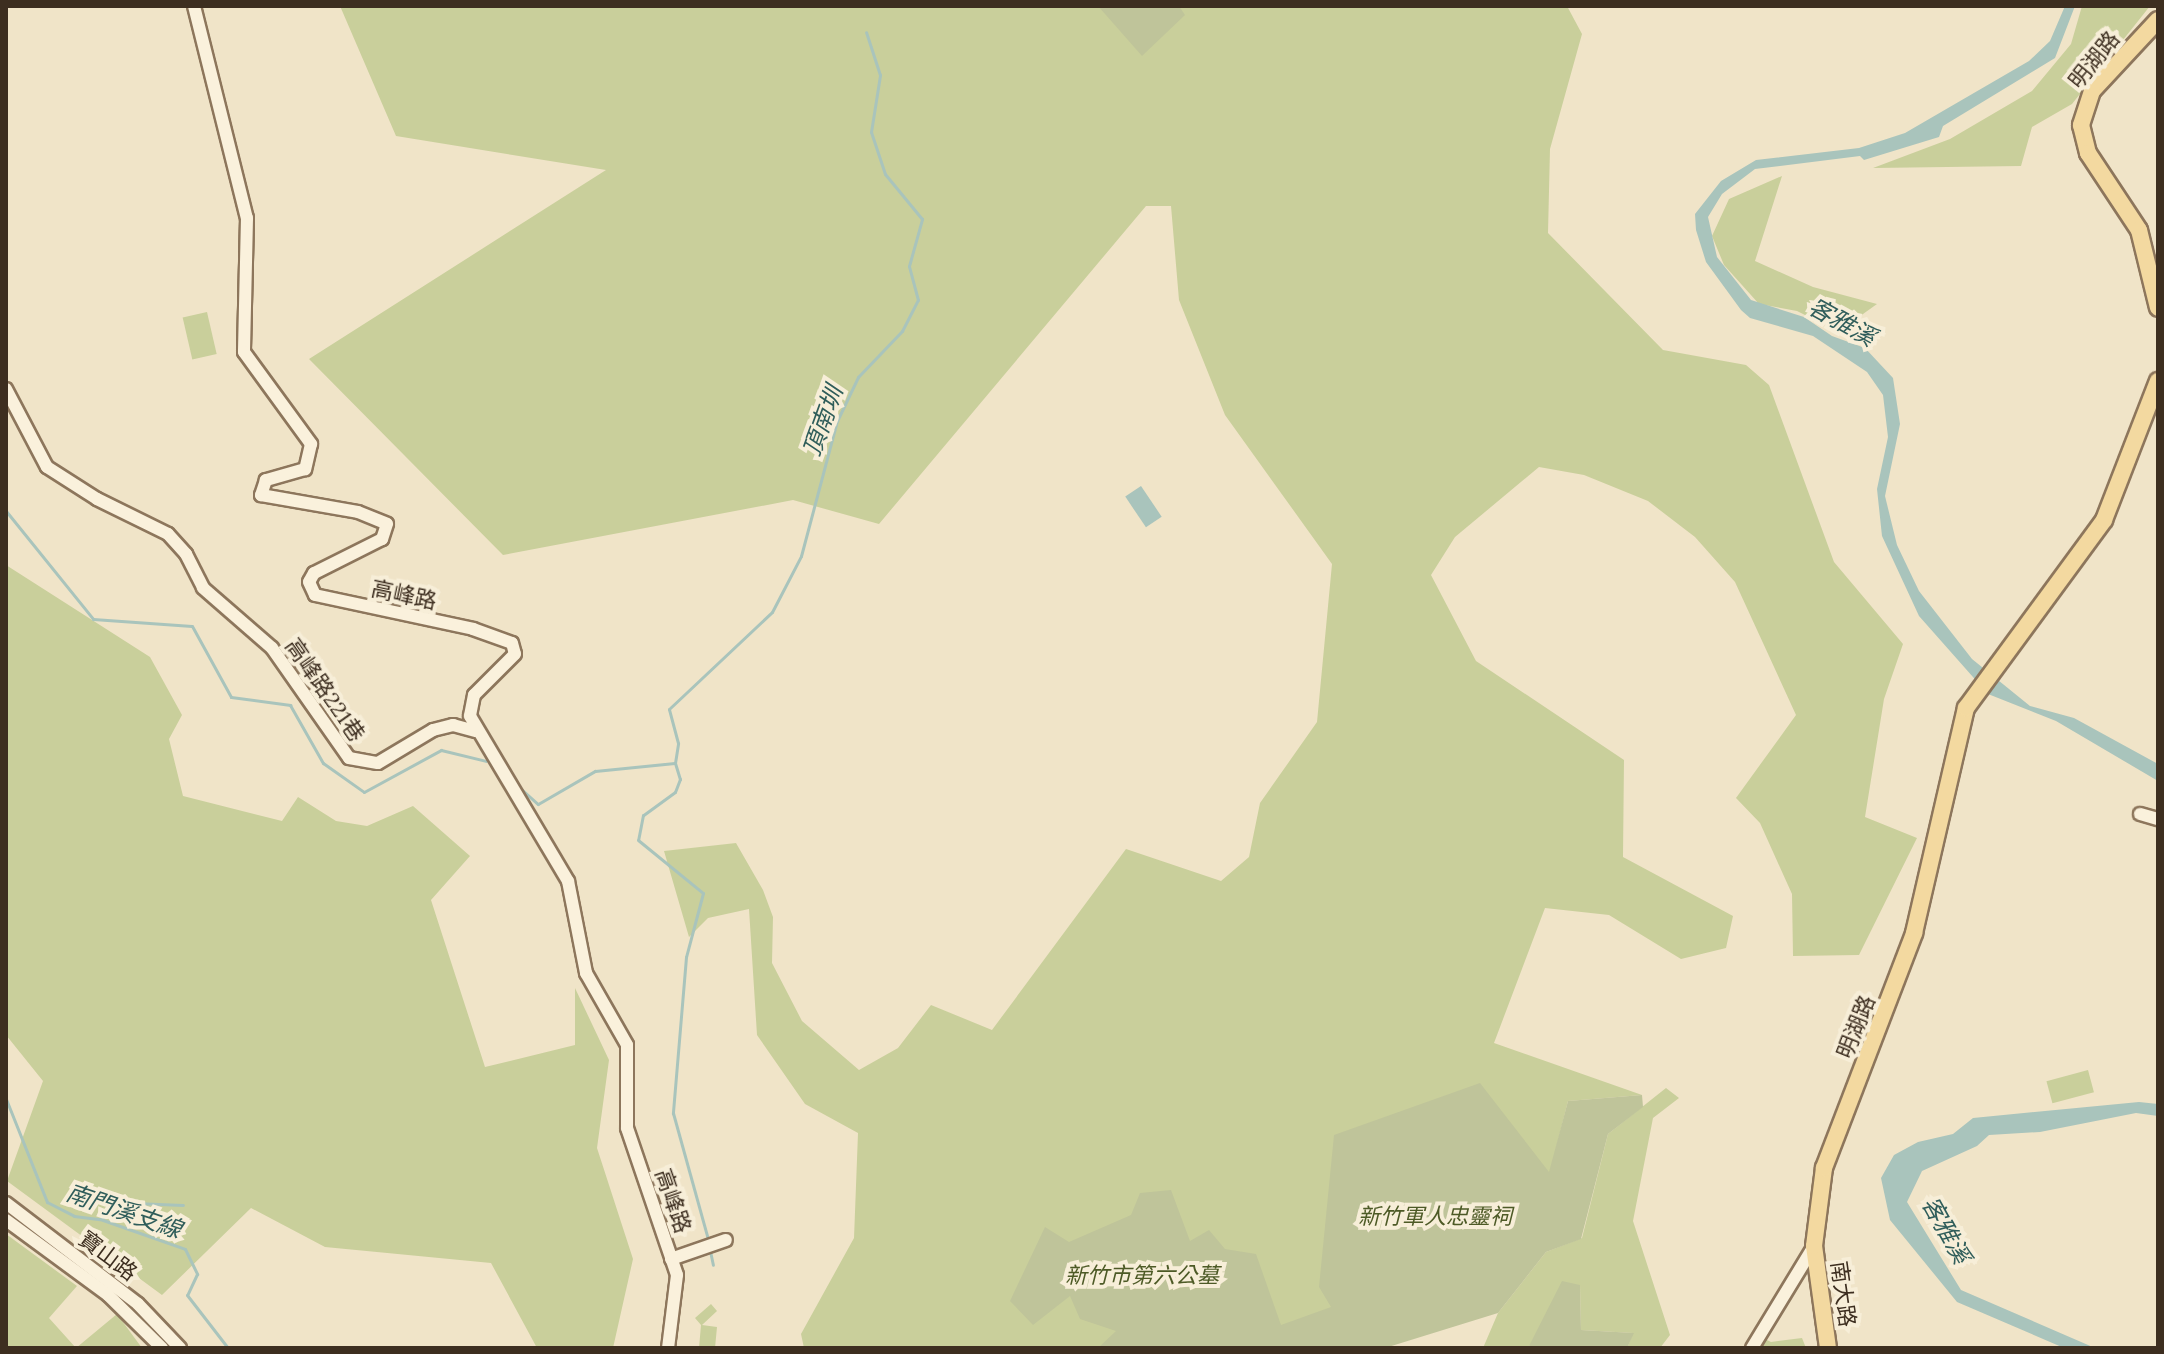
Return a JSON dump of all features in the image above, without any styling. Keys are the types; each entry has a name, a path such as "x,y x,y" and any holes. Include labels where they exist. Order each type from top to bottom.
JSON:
{"main road":[{"name":"明湖路","path":"2158,20 2092,91 2081,125 2088,153 2139,230 2158,308"},
{"name":"明湖路","path":"1814,1246 1834,1132 1885,1018 1914,933 1966,708 2108,512 2158,381"},
{"name":"南大路","path":"1814,1246 1828,1348"}],"street":[{"name":"高峰路","path":"194,6 247,218 244,352 311,444 312,455 305,469 266,480 261,495 358,512 387,524 382,539 314,573 309,582 315,595 473,629 512,643 515,654 469,706 475,731 568,881 586,973 627,1045 627,1128 677,1275 668,1348"},
{"name":"高峰路221巷","path":"6,389 47,467 97,499 168,534 186,554 203,588 272,648 349,758 378,763 433,730 453,725 475,731"},
{"path":"2140,814 2158,819"},
{"name":"寶山路","path":"6,1203 138,1304 180,1348"},
{"name":"寶山路","path":"6,1220 108,1295 162,1348"},
{"path":"671,1259 726,1240"},
{"name":"明湖路","path":"1752,1348 1814,1246"}],"green space":[{"path":"340,6 1567,6 1582,34 1550,149 1548,233 1663,350 1746,365 1769,385 1834,562 1903,644 1884,699 1865,817 1917,838 1859,955 1793,956 1792,894 1760,823 1736,798 1796,715 1735,582 1695,537 1648,501 1584,475 1539,467 1455,537 1431,575 1476,661 1624,760 1623,857 1733,916 1726,948 1681,959 1609,915 1545,908 1494,1043 1642,1095 1568,1101 1550,1172 1357,1348 804,1348 801,1334 854,1238 858,1133 805,1104 757,1035 749,909 708,918 689,937 664,851 736,843 763,890 773,917 772,963 802,1021 859,1070 898,1048 931,1005 992,1030 1126,849 1221,881 1249,857 1260,803 1317,722 1332,564 1225,415 1179,300 1171,206 1146,206 879,524 793,500 503,555 309,359 606,170 396,136"},
{"path":"1098,6 1179,6 1185,15 1142,56"},
{"path":"2082,6 2150,6 2072,104 2032,127 2021,166 1873,168 1950,139 2032,91 2071,44"},
{"path":"1782,176 1755,261 1813,287 1877,304 1856,319 1817,321 1797,311 1759,304 1724,265 1712,236 1729,199"},
{"path":"207,312 217,354 192,360 183,318"},
{"path":"6,565 150,657 182,715 169,739 183,796 282,821 298,797 336,821 367,826 413,806 470,856 431,900 485,1067 575,1045 575,988 609,1060 597,1148 633,1259 613,1348 537,1348 491,1263 325,1247 251,1208 162,1295 7,1181 43,1081 6,1035"},
{"path":"2088,1070 2094,1092 2052,1103 2046,1081"},
{"path":"1480,1083 1549,1172 1568,1101 1642,1095 1643,1107 1608,1134 1581,1239 1546,1252 1498,1313 1385,1348 1098,1348 1116,1331 1080,1319 1070,1296 1033,1325 1010,1301 1045,1227 1069,1242 1131,1215 1140,1193 1171,1190 1190,1241 1209,1230 1225,1249 1256,1254 1281,1325 1331,1307 1319,1287 1334,1135"},
{"path":"1666,1088 1679,1098 1653,1118 1633,1221 1670,1335 1660,1348 1627,1348 1633,1333 1581,1330 1580,1285 1529,1346 1483,1348 1498,1313 1546,1252 1582,1238 1608,1134"},
{"path":"6,1234 77,1286 49,1318 76,1348 6,1348"},
{"path":"1562,1281 1580,1285 1581,1330 1634,1333 1627,1348 1506,1348 1529,1346"},
{"path":"711,1304 717,1311 702,1325 717,1327 715,1348 699,1348 701,1325 695,1318"},
{"path":"117,1314 142,1348 76,1348"},
{"path":"1763,1338 1771,1342 1802,1338 1806,1348 1758,1348"}],"water":[{"name":"客雅溪","path":"2065,6 2075,6 2055,58 1943,126 1939,137 1864,160 1860,156 1755,169 1722,194 1708,217 1717,257 1751,300 1804,317 1832,336 1865,348 1893,378 1900,424 1885,496 1897,545 1919,591 1972,659 2030,706 2074,718 2158,764 2158,781 2056,721 1988,694 1919,616 1882,536 1877,489 1888,437 1883,395 1867,372 1813,336 1750,318 1706,262 1696,230 1695,214 1721,181 1756,160 1859,148 1905,133 2029,61 2050,41"},
{"path":"1141,486 1162,517 1146,527 1125,497"},
{"name":"客雅溪","path":"2139,1102 2158,1104 2158,1116 2136,1113 2040,1132 1989,1135 1977,1146 1922,1171 1907,1202 1961,1290 2095,1348 2064,1348 1957,1302 1890,1220 1881,1178 1894,1155 1918,1142 1953,1134 1973,1118"}],"waterway":[{"name":"頂南圳","path":"675,763 678,743 669,709 772,612 801,556 837,421 858,377 902,331 918,300 909,266 922,219 885,174 871,132 880,75 866,32"},
{"path":"6,511 93,619 192,626 231,697 290,705 323,763 364,792 441,750 486,761"},
{"path":"520,788 538,804 595,771 675,763 680,779 675,792 643,815 638,840 703,893 686,957 673,1113 709,1243"},
{"name":"南門溪支線","path":"6,1099 47,1202 74,1216 100,1219 185,1249 197,1274 187,1295 228,1348"},
{"path":"100,1219 134,1203 183,1205"},
{"path":"710,1251 713,1265"}],"park label":[{"name":"新竹軍人忠靈祠","path":"1435,1217"},
{"name":"新竹市第六公墓","path":"1142,1276"}]}
